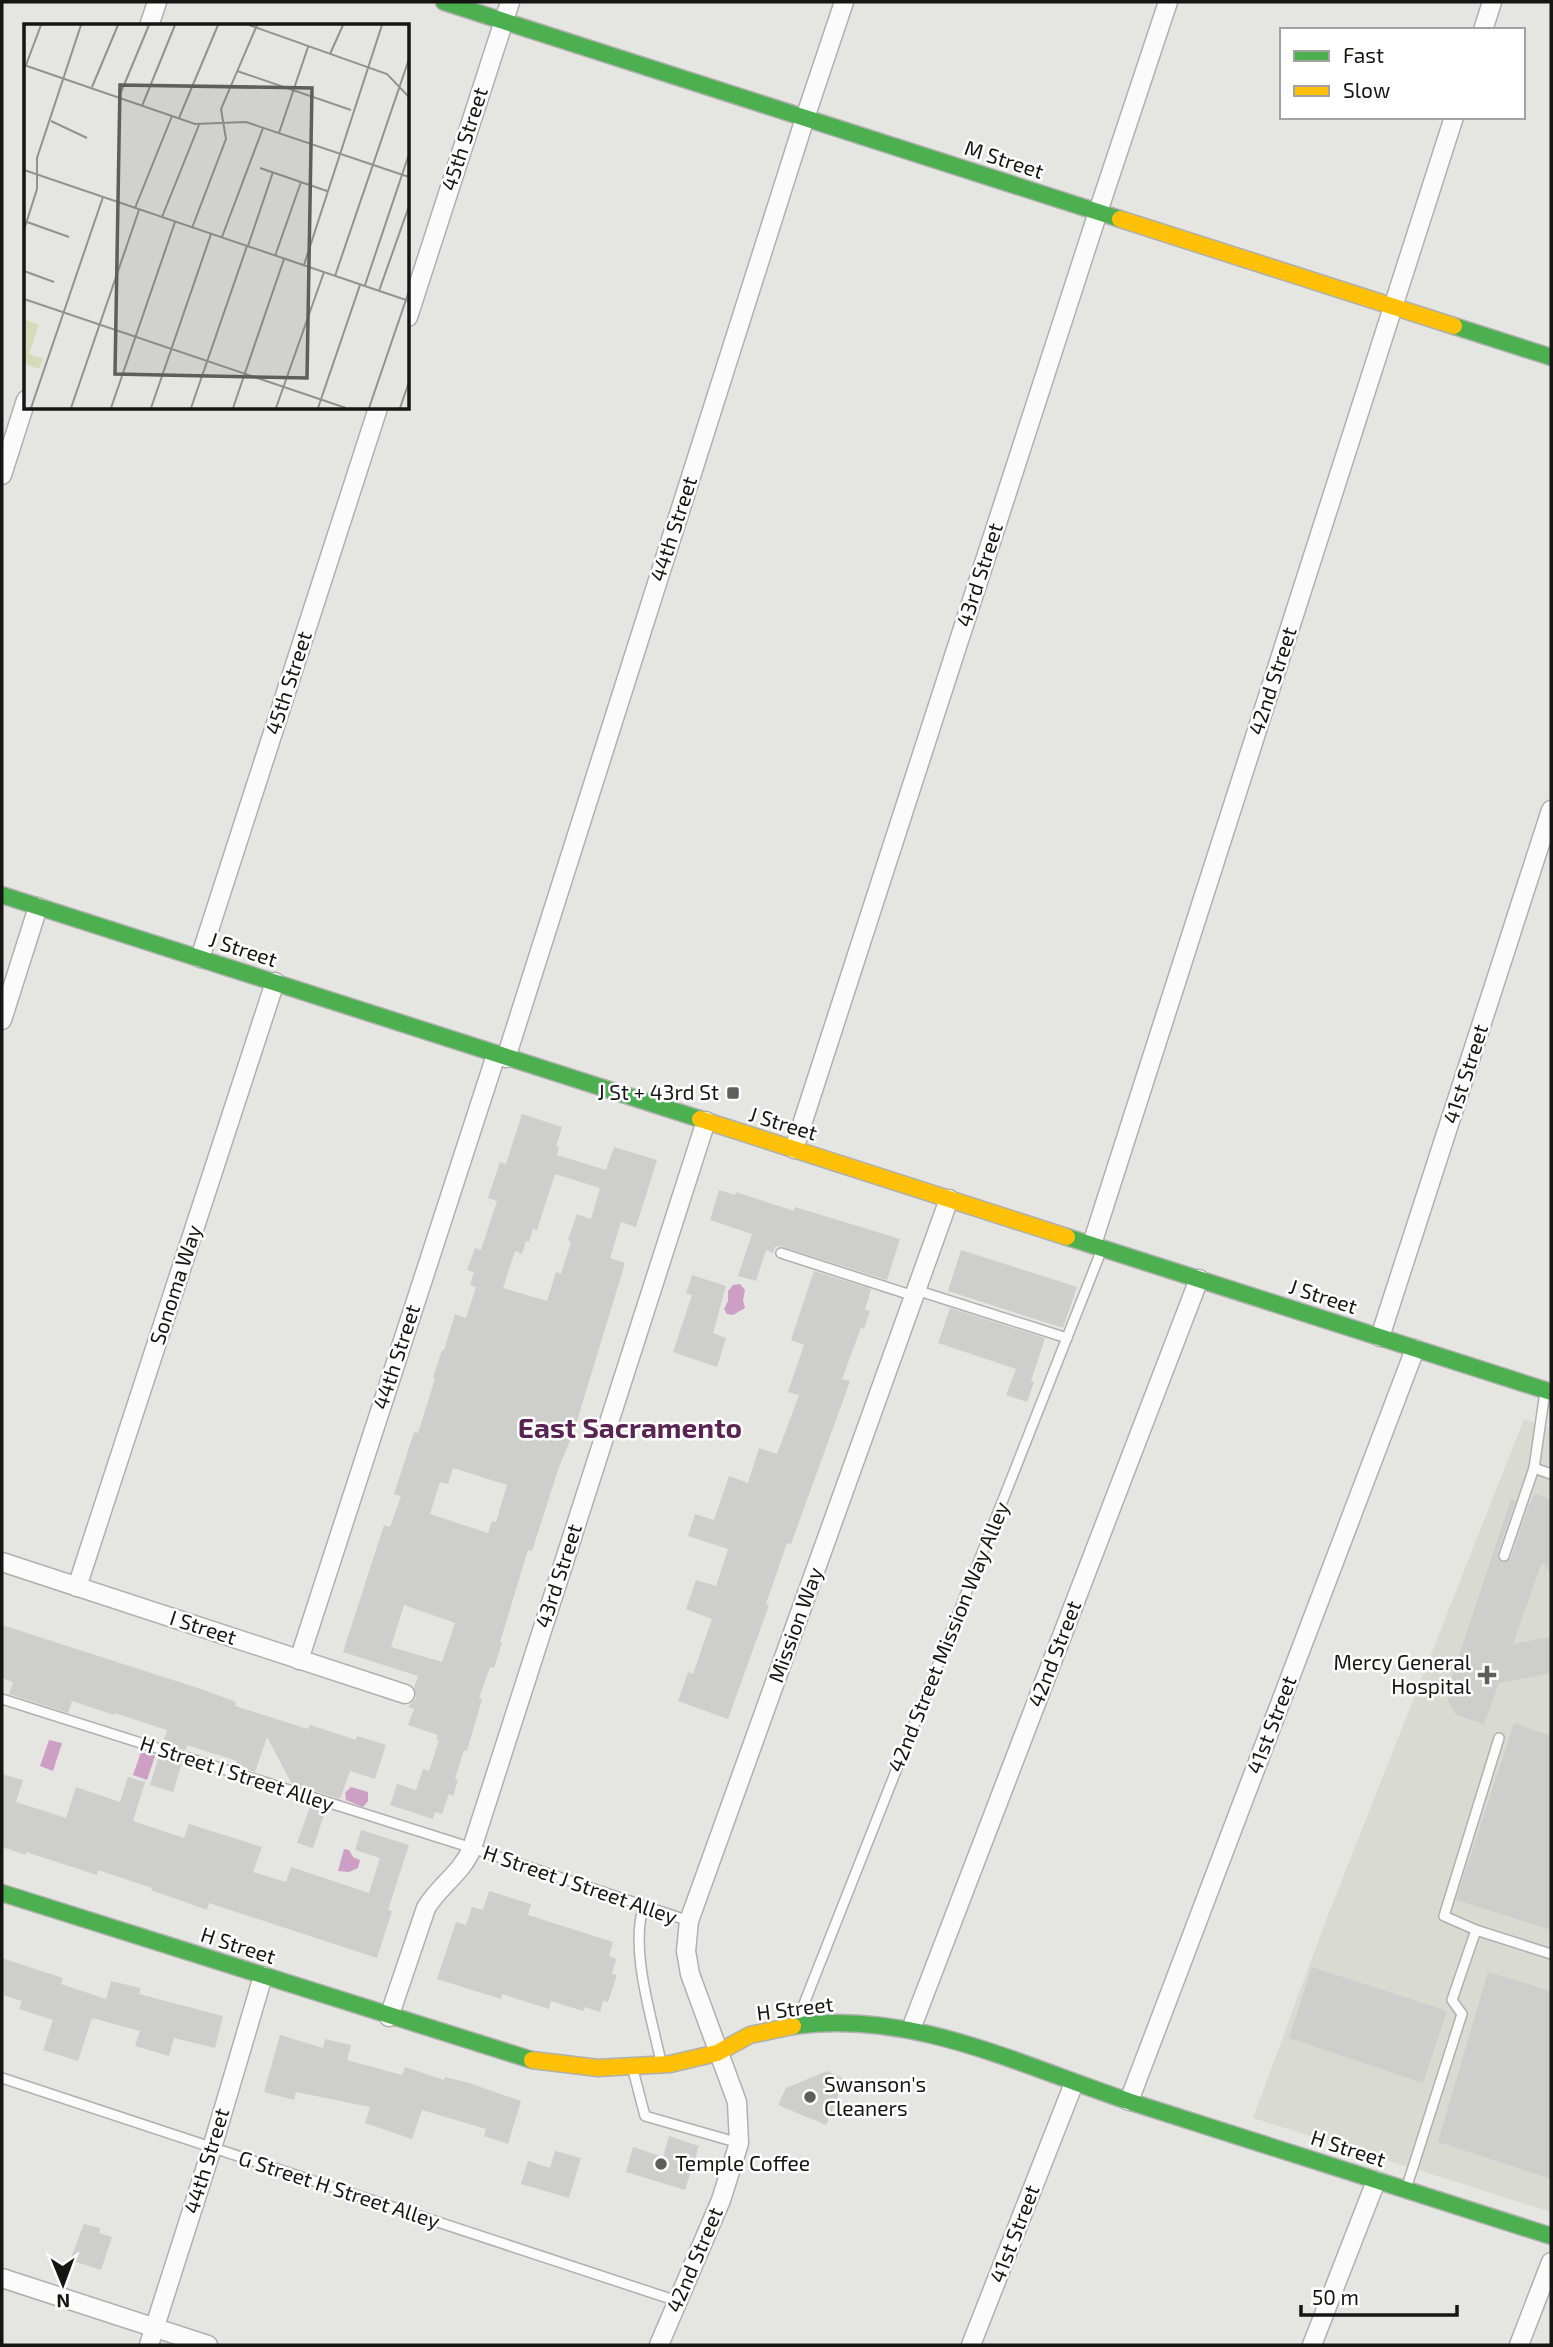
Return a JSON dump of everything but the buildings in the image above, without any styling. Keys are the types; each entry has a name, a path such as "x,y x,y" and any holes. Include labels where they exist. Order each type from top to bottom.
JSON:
{"main road":[{"name":"M Street","path":"444,2 1551,357"},
{"name":"J Street","path":"2,895 1548,1392"},
{"name":"H Street","path":"2,1893 389,2017 557,2066 632,2068 661,2065 720,2052 743,2038 795,2025 870,2024 911,2029 1551,2236"}],"street":[{"path":"150,24 157,2"},
{"name":"45th Street","path":"410,311 510,2"},
{"name":"44th Street","path":"299,1660 501,1056 844,2"},
{"name":"43rd Street","path":"794,1149 1168,2"},
{"path":"1484,28 1492,2"},
{"name":"42nd Street","path":"1097,1246 1453,119"},
{"path":"2,475 24,406"},
{"name":"45th Street","path":"200,958 377,410"},
{"name":"41st Street","path":"1380,1337 1551,810"},
{"path":"2,1020 38,906"},
{"name":"Sonoma Way","path":"77,1587 275,982"},
{"name":"43rd Street","path":"389,2017 426,1908 436,1893 461,1869 472,1848 706,1121"},
{"name":"Mission Way","path":"720,2052 690,1974 686,1951 689,1921 949,1199"},
{"name":"42nd Street","path":"911,2029 1199,1279"},
{"name":"41st Street","path":"1129,2101 1416,1349"},
{"name":"I Street","path":"2,1562 405,1694"},
{"name":"44th Street","path":"152,2337 263,1976"},
{"name":"42nd Street","path":"659,2345 721,2200 739,2143 737,2102 720,2052"},
{"name":"41st Street","path":"971,2345 1074,2083"},
{"path":"1312,2345 1376,2180"},
{"path":"1519,2345 1551,2262"},
{"path":"2,2278 152,2337 208,2345"}],"lane":[{"name":"42nd Street Mission Way Alley","path":"795,2025 1067,1338 1097,1246"},
{"path":"781,1252 1067,1338"},
{"path":"1504,1556 1534,1468 1548,1392"},
{"path":"1534,1468 1551,1474"},
{"name":"H Street I Street Alley","path":"2,1699 472,1848"},
{"path":"1499,1738 1444,1916 1476,1930 1551,1954"},
{"name":"H Street J Street Alley","path":"472,1848 689,1921"},
{"path":"644,1906 639,1926 640,1960 661,2065"},
{"path":"1406,2190 1462,2014 1452,2000 1476,1930"},
{"path":"632,2068 645,2116 739,2143"},
{"name":"G Street H Street Alley","path":"2,2078 677,2301"}],"shaded area":[{"path":"740,1284 745,1290 745,1308 733,1315 727,1314 724,1309 728,1301 728,1291 733,1285"},
{"name":"Mercy General Hospital","path":"1524,1419 1551,1428 1551,2212 1253,2118 1325,1923"},
{"path":"49,1740 62,1743 53,1771 40,1766"},
{"path":"141,1752 155,1756 147,1780 133,1775"},
{"path":"351,1787 368,1792 368,1801 363,1807 346,1800 345,1793"},
{"path":"344,1849 360,1860 358,1868 349,1872 338,1871"}],"traffic: fast":[{"path":"444,2 1120,219"},
{"path":"1454,326 1551,357"},
{"path":"2,895 700,1119"},
{"path":"1067,1237 1551,1392"},
{"path":"2,1893 532,2060"},
{"path":"793,2026 837,2023 881,2026 966,2044 1131,2102 1551,2236"}],"traffic: slow":[{"path":"1120,219 1454,326"},
{"path":"700,1119 1067,1237"},
{"path":"532,2060 598,2068 670,2064 717,2053 750,2035 793,2026"}],"place":[{"name":"J St + 43rd St","path":"733,1093"},
{"name":"Mercy General Hospital","path":"1487,1675"},
{"name":"Swanson's Cleaners","path":"810,2097"},
{"name":"Temple Coffee","path":"661,2164"}],"district":[{"name":"East Sacramento","path":"630,1428"}]}
